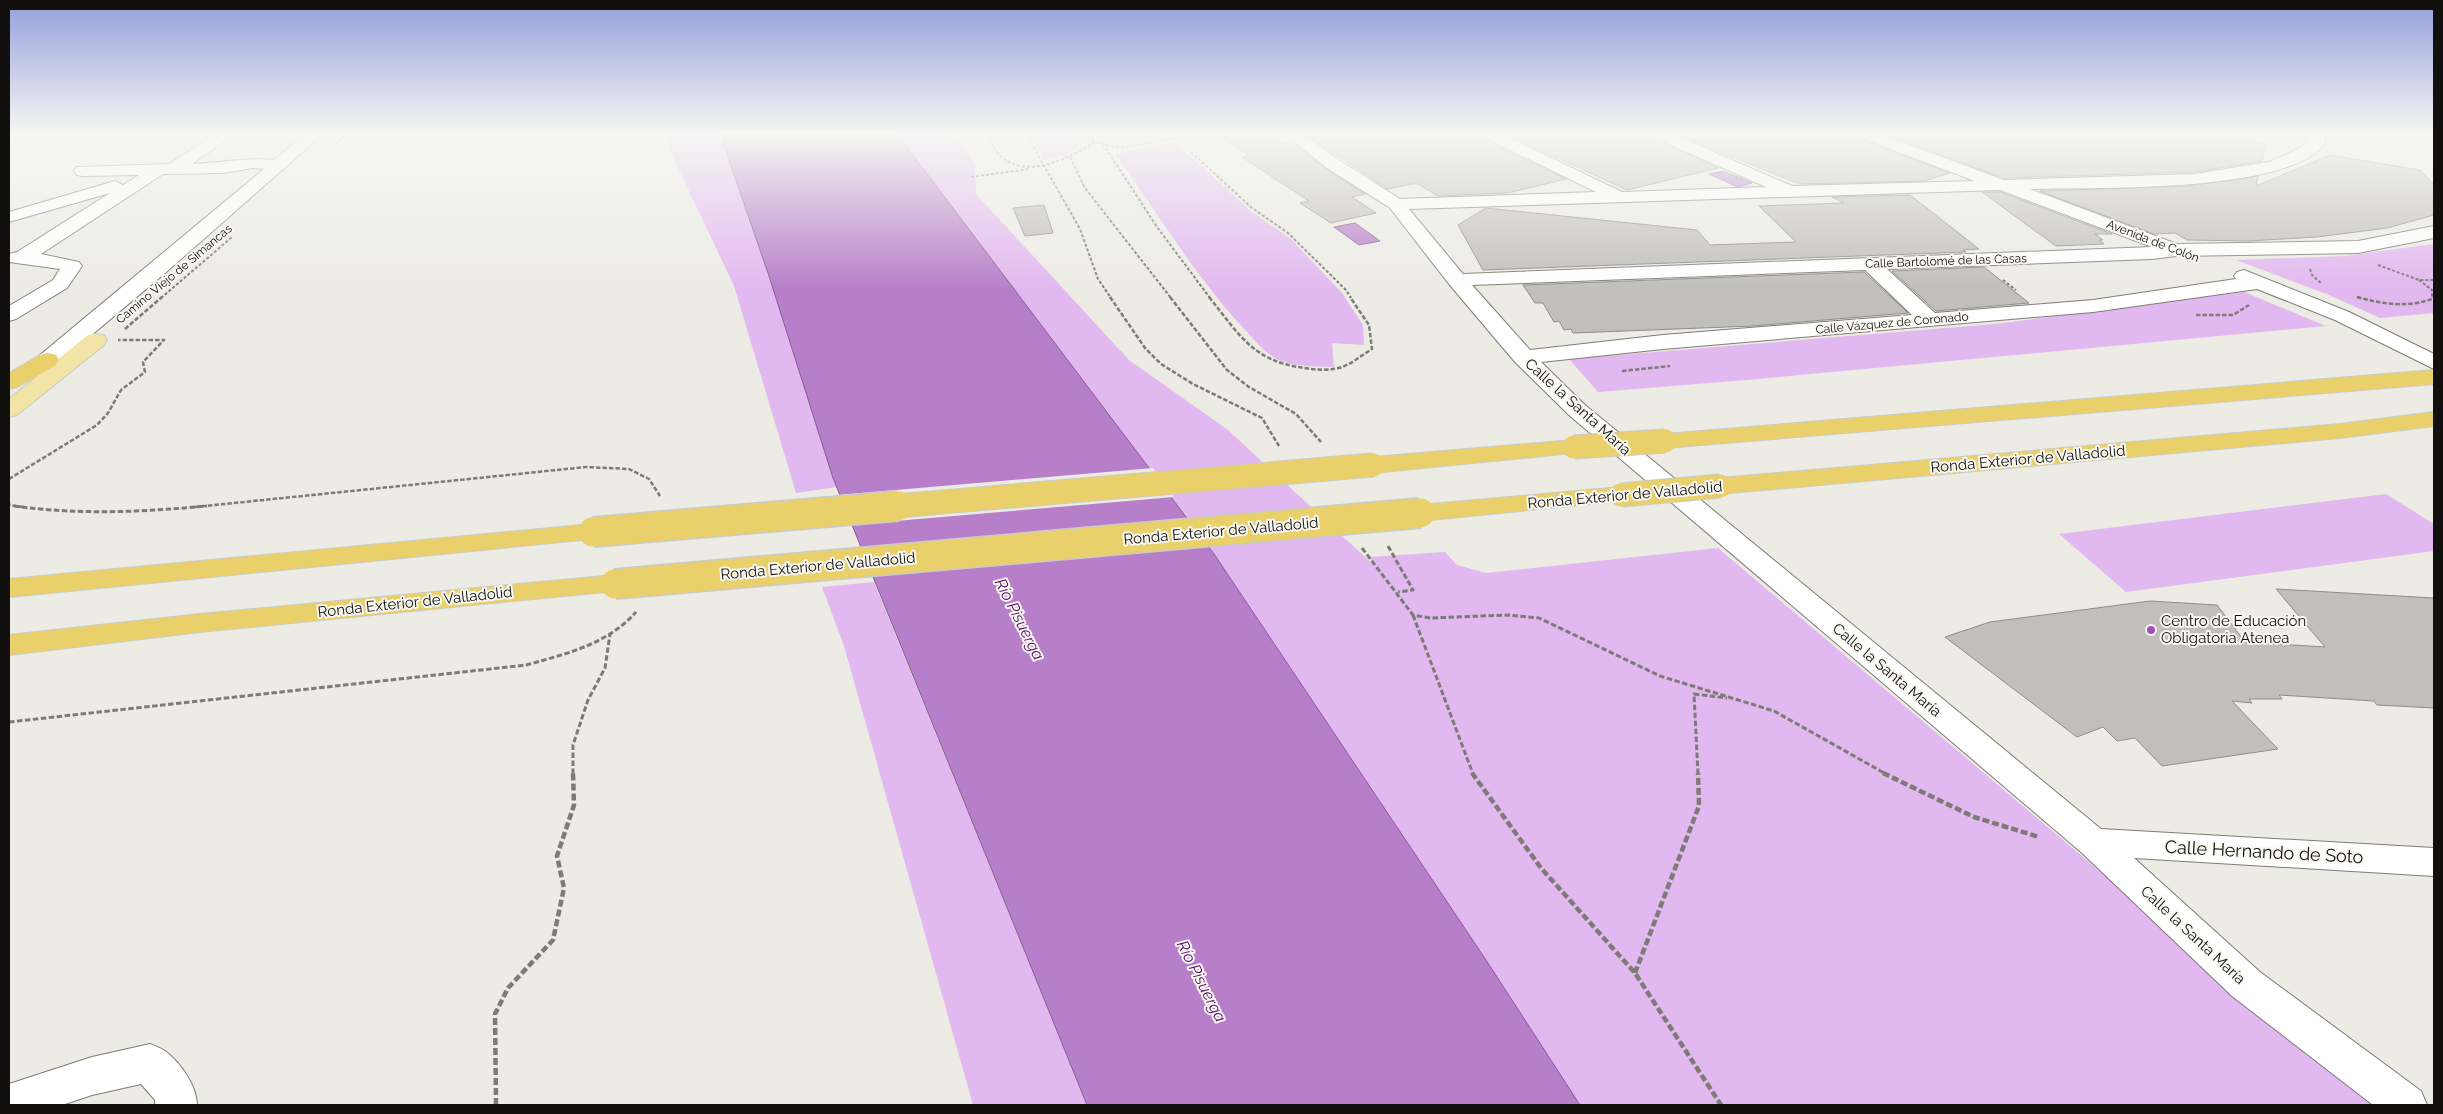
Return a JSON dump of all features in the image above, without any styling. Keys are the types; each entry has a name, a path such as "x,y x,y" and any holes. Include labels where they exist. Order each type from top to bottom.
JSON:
{"highway":[{"path":"9,382 48,360"},
{"path":"9,588 232,565 593,532 1574,447 1665,441 2322,385 2398,374 2434,362"},
{"path":"2398,374 2434,377"},
{"name":"Ronda Exterior de Valladolid","path":"9,645 200,623 615,584 2340,431 2434,419"},
{"path":"2340,431 2434,431"}],"main road":[{"name":"Camino Viejo de Simancas","path":"9,410 96,340"},
{"path":"9,400 58,360 96,340"},
{"name":"Camino Viejo de Simancas","path":"9,392 48,360"}],"street":[{"path":"10,217 115,186"},
{"path":"16,258 136,186"},
{"path":"220,235 238,210 265,186"},
{"name":"Camino Viejo de Simancas","path":"96,340 275,186"},
{"path":"1368,186 1396,204 1949,186"},
{"path":"1596,186 1619,197"},
{"path":"1779,186 1793,192"},
{"name":"Avenida de Colón","path":"2005,186 2261,282 2342,316 2434,362"},
{"name":"Camino Viejo de Simancas","path":"48,360 254,187"},
{"name":"Calle la Santa María","path":"1396,204 1456,280 1522,357 1585,416 2093,842 2246,984 2406,1105"},
{"name":"Calle Bartolomé de las Casas","path":"1456,280 2152,253 2176,250 2358,246 2434,232"},
{"path":"9,315 60,284 72,266 16,258"},
{"path":"1870,264 1930,320"},
{"name":"Calle Vázquez de Coronado","path":"1522,357 1663,342 2093,306 2261,282"},
{"name":"Calle Hernando de Soto","path":"2093,842 2434,862"},
{"path":"9,1104 92,1076 150,1062 176,1094 176,1105"}],"path":[{"path":"1054,186 1080,229 1098,279 1145,348 1161,364 1193,384 1262,418 1282,450"},
{"path":"1084,186 1227,370 1249,387 1296,414 1325,447"},
{"path":"1130,186 1193,278 1230,324 1259,354 1276,362 1305,369 1338,369 1372,349 1369,325 1346,290 1288,233 1252,208 1228,186"},
{"path":"1977,260 2040,310"},
{"path":"2315,263 2310,268 2312,275 2328,286"},
{"path":"2352,296 2398,305 2420,304 2432,299 2432,290 2420,280 2404,273 2371,264"},
{"path":"2420,280 2434,280"},
{"path":"9,479 97,425 108,413 121,390 145,372 143,362 164,340 96,340"},
{"path":"9,502 9,505 30,508 114,513 586,467 629,469 649,479 663,501"},
{"path":"1384,540 1413,590 1398,592"},
{"path":"1358,544 1398,592 1413,615 1473,774 1541,868 1635,973 1721,1105"},
{"path":"9,722 526,665 574,652 610,634 634,615 639,606"},
{"path":"1413,615 1430,618 1508,615 1539,618 1570,631 1660,676 1774,711 1820,735 1874,768 1974,817 2041,837"},
{"path":"496,1105 495,1014 508,988 553,940 564,888 557,856 574,805 573,745 588,700 605,668 610,634"},
{"path":"1635,973 1699,806 1694,694 1736,699"}],"shaded area":[{"path":"687,186 738,186 837,487 796,493 734,286"},
{"path":"936,186 976,186 976,194 1129,360 1228,430 1378,569 1369,557 1445,552 1457,565 1486,573 1718,548 2376,1105 1580,1105 1486,960 1214,554"},
{"path":"1137,186 1223,186 1252,212 1291,239 1342,293 1363,325 1364,345 1332,343 1334,367 1300,365 1276,359 1256,342 1212,292"},
{"path":"2434,244 2434,313 2380,318 2329,295 2236,260 2344,256"},
{"path":"2244,292 2326,326 1747,380 1598,392 1569,359 1995,324"},
{"path":"2386,494 2434,524 2434,551 2126,592 2059,534"},
{"path":"874,582 1087,1105 973,1105 844,646 822,587"}],"water":[{"name":"Río Pisuerga","path":"738,186 936,186 1214,554 1486,960 1580,1105 1087,1105 833,478 769,276"},
{"path":"1355,223 1380,241 1359,245 1334,227"}],"pier":[{"path":"1153,468 1174,497 849,525 837,495"}],"building":[{"path":"1286,186 1352,186 1365,194 1352,197 1376,213 1331,223 1300,203 1309,201"},
{"path":"1383,186 1402,186 1388,189"},
{"path":"1421,186 1537,186 1508,193 1438,196"},
{"path":"1618,186 1644,186 1627,190"},
{"path":"2187,186 2434,186 2434,215 2387,228 2317,237 2248,241 2187,240 2175,233 2154,234 2040,191"},
{"path":"1982,192 2000,192 2112,234 2095,234 2103,240 2099,240 2104,244 2056,246"},
{"path":"1910,195 1979,249 1963,250 1966,252 1483,270 1458,225 1486,208 1697,230 1710,245 1796,242 1759,206 1844,203 1832,197"},
{"path":"1044,205 1053,233 1025,236 1013,208"},
{"path":"1984,267 2029,303 1936,311 1892,271"},
{"path":"1864,272 1908,313 1753,326 1573,333 1571,329 1564,330 1559,321 1554,322 1543,303 1535,303 1523,285"},
{"path":"2276,589 2434,598 2434,708 2377,705 2374,701 2279,695 2282,699 2249,699 2252,703 2232,701 2278,749 2162,766 2135,738 2117,741 2103,727 2077,737 1945,637 1990,622 2150,601 2217,605 2245,642 2325,647"}],"place":[{"name":"Centro de Educación Obligatoria Atenea","path":"2151,630"}]}
